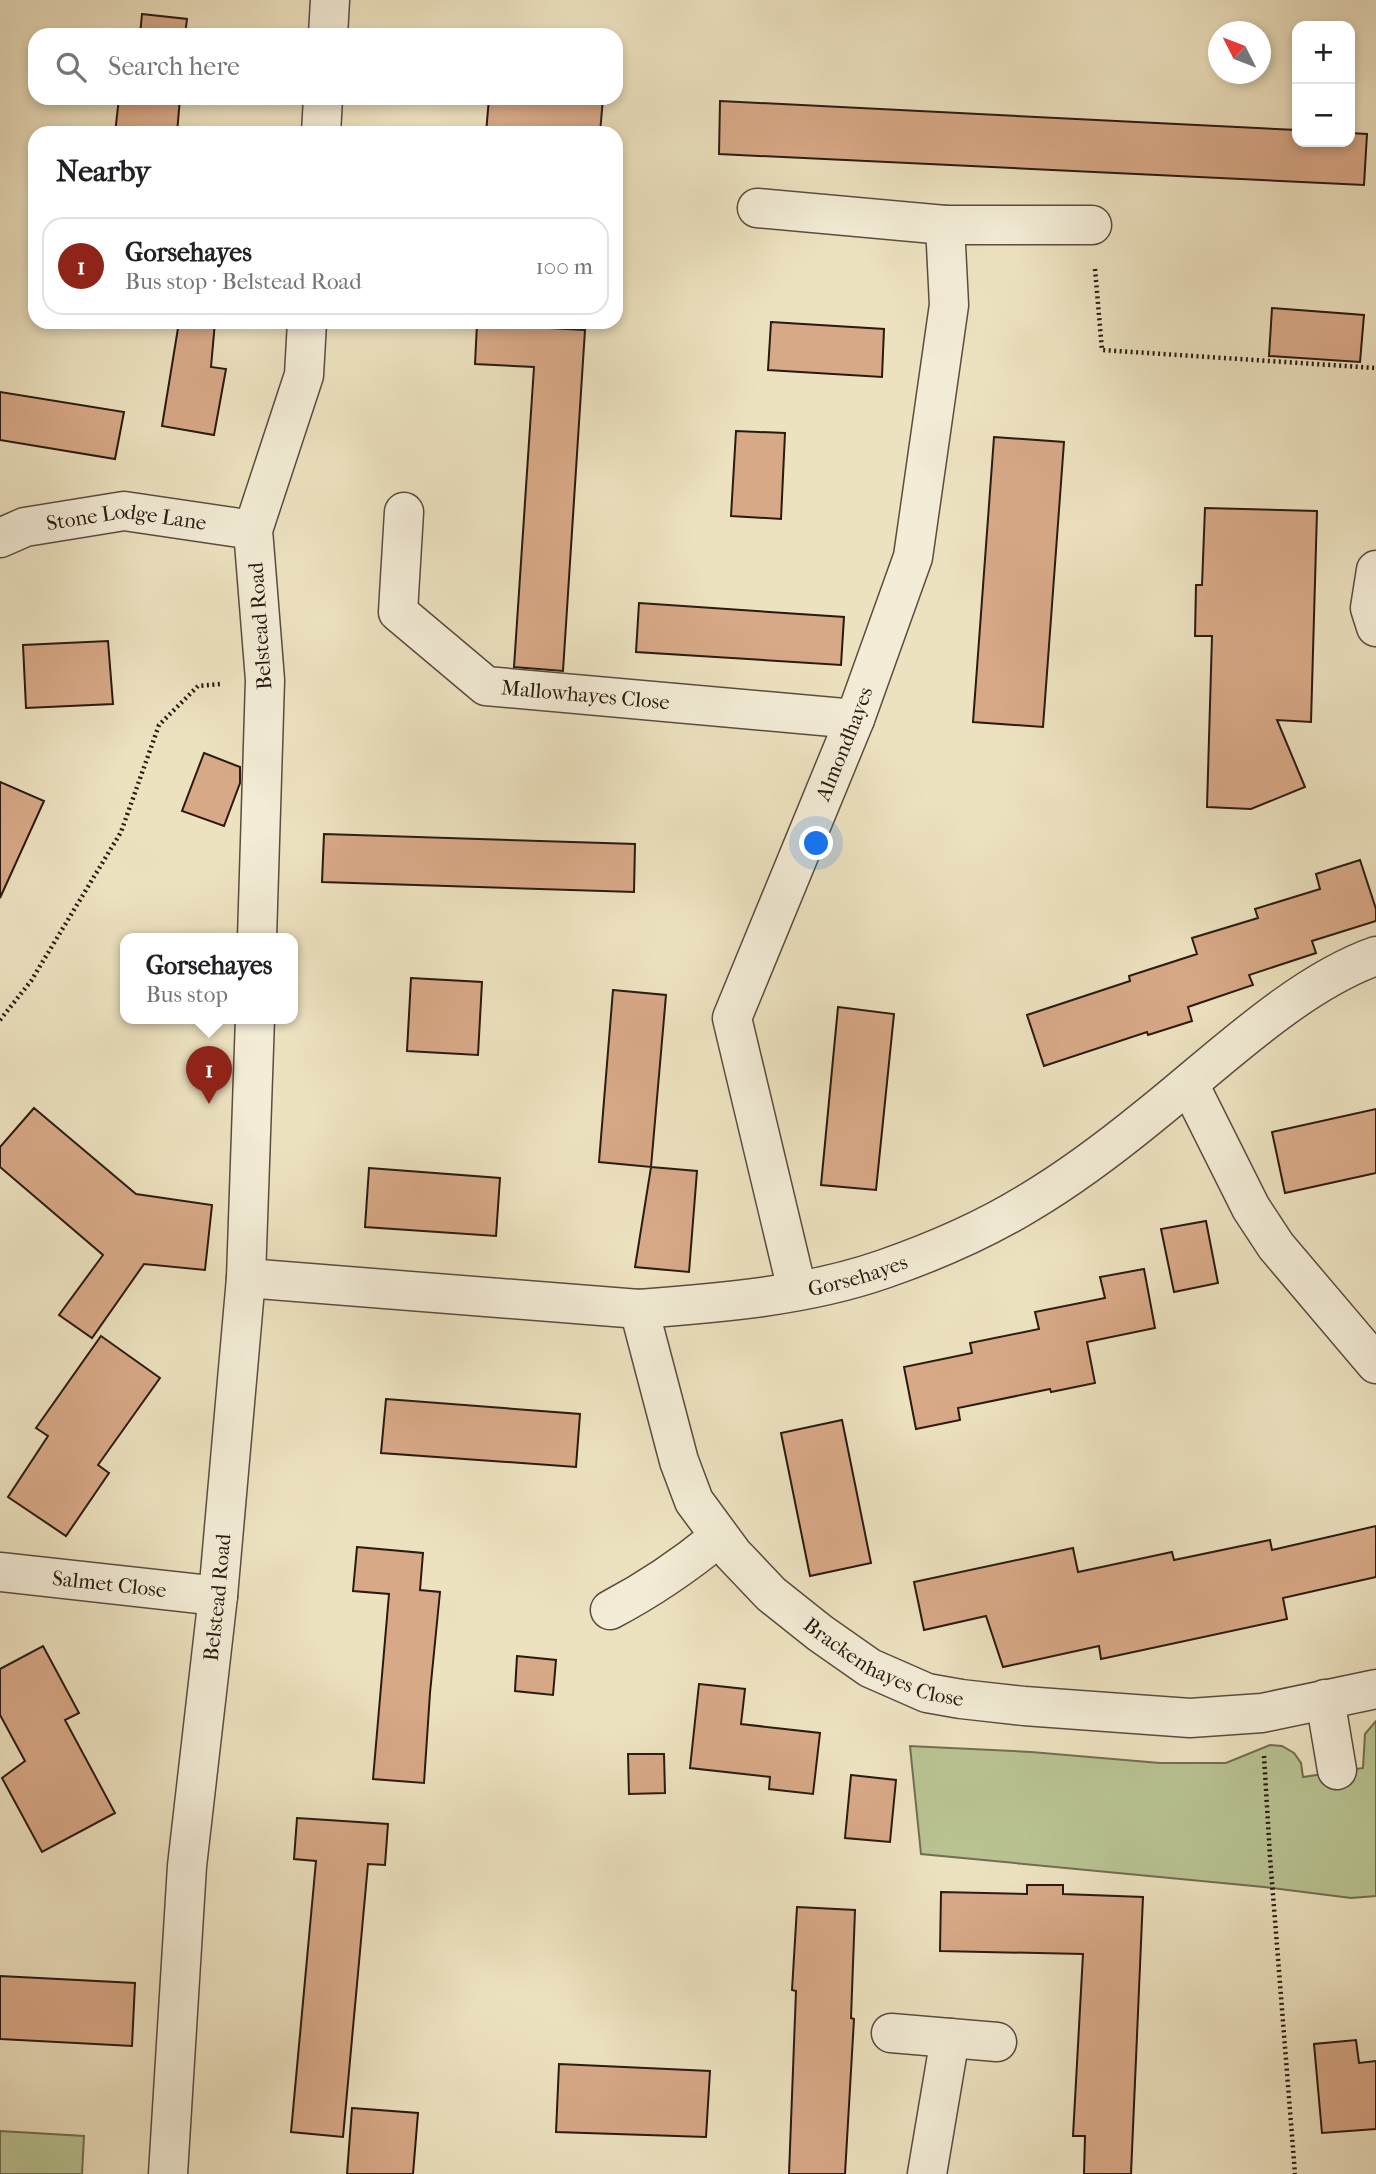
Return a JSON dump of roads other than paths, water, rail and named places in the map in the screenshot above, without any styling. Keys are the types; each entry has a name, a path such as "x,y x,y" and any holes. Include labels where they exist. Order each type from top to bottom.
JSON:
{"street":[{"path":"328,28 330,0"},
{"path":"321,126 323,105"},
{"path":"757,208 945,225 1092,225"},
{"name":"Almondhayes","path":"797,1290 732,1018 855,719 913,557 949,305 945,225"},
{"name":"Belstead Road","path":"257,933 265,680 253,530 304,375 307,329"},
{"name":"Stone Lodge Lane","path":"0,538 25,527 124,511 253,530"},
{"name":"Mallowhayes Close","path":"404,512 398,612 486,686 855,719"},
{"path":"1376,570 1370,608 1376,627"},
{"name":"Gorsehayes","path":"246,1278 639,1310 698,1305 797,1290 882,1270 949,1242 1027,1204 1104,1152 1284,1008 1338,974 1376,956"},
{"name":"Belstead Road","path":"168,2174 187,1866 218,1596 246,1278 254,1024"},
{"path":"1189,1084 1251,1208 1276,1246 1376,1364"},
{"name":"Brackenhayes Close","path":"639,1310 685,1479 694,1501 719,1537 771,1594 870,1668 928,1693 961,1699 1190,1718 1262,1713 1376,1689"},
{"path":"610,1610 651,1588 719,1537"},
{"name":"Salmet Close","path":"0,1572 218,1596"},
{"path":"1325,1699 1337,1770"},
{"path":"891,2033 997,2042"},
{"path":"927,2174 950,2038"}],"place":[{"name":"Gorsehayes","path":"209,1104"}]}
